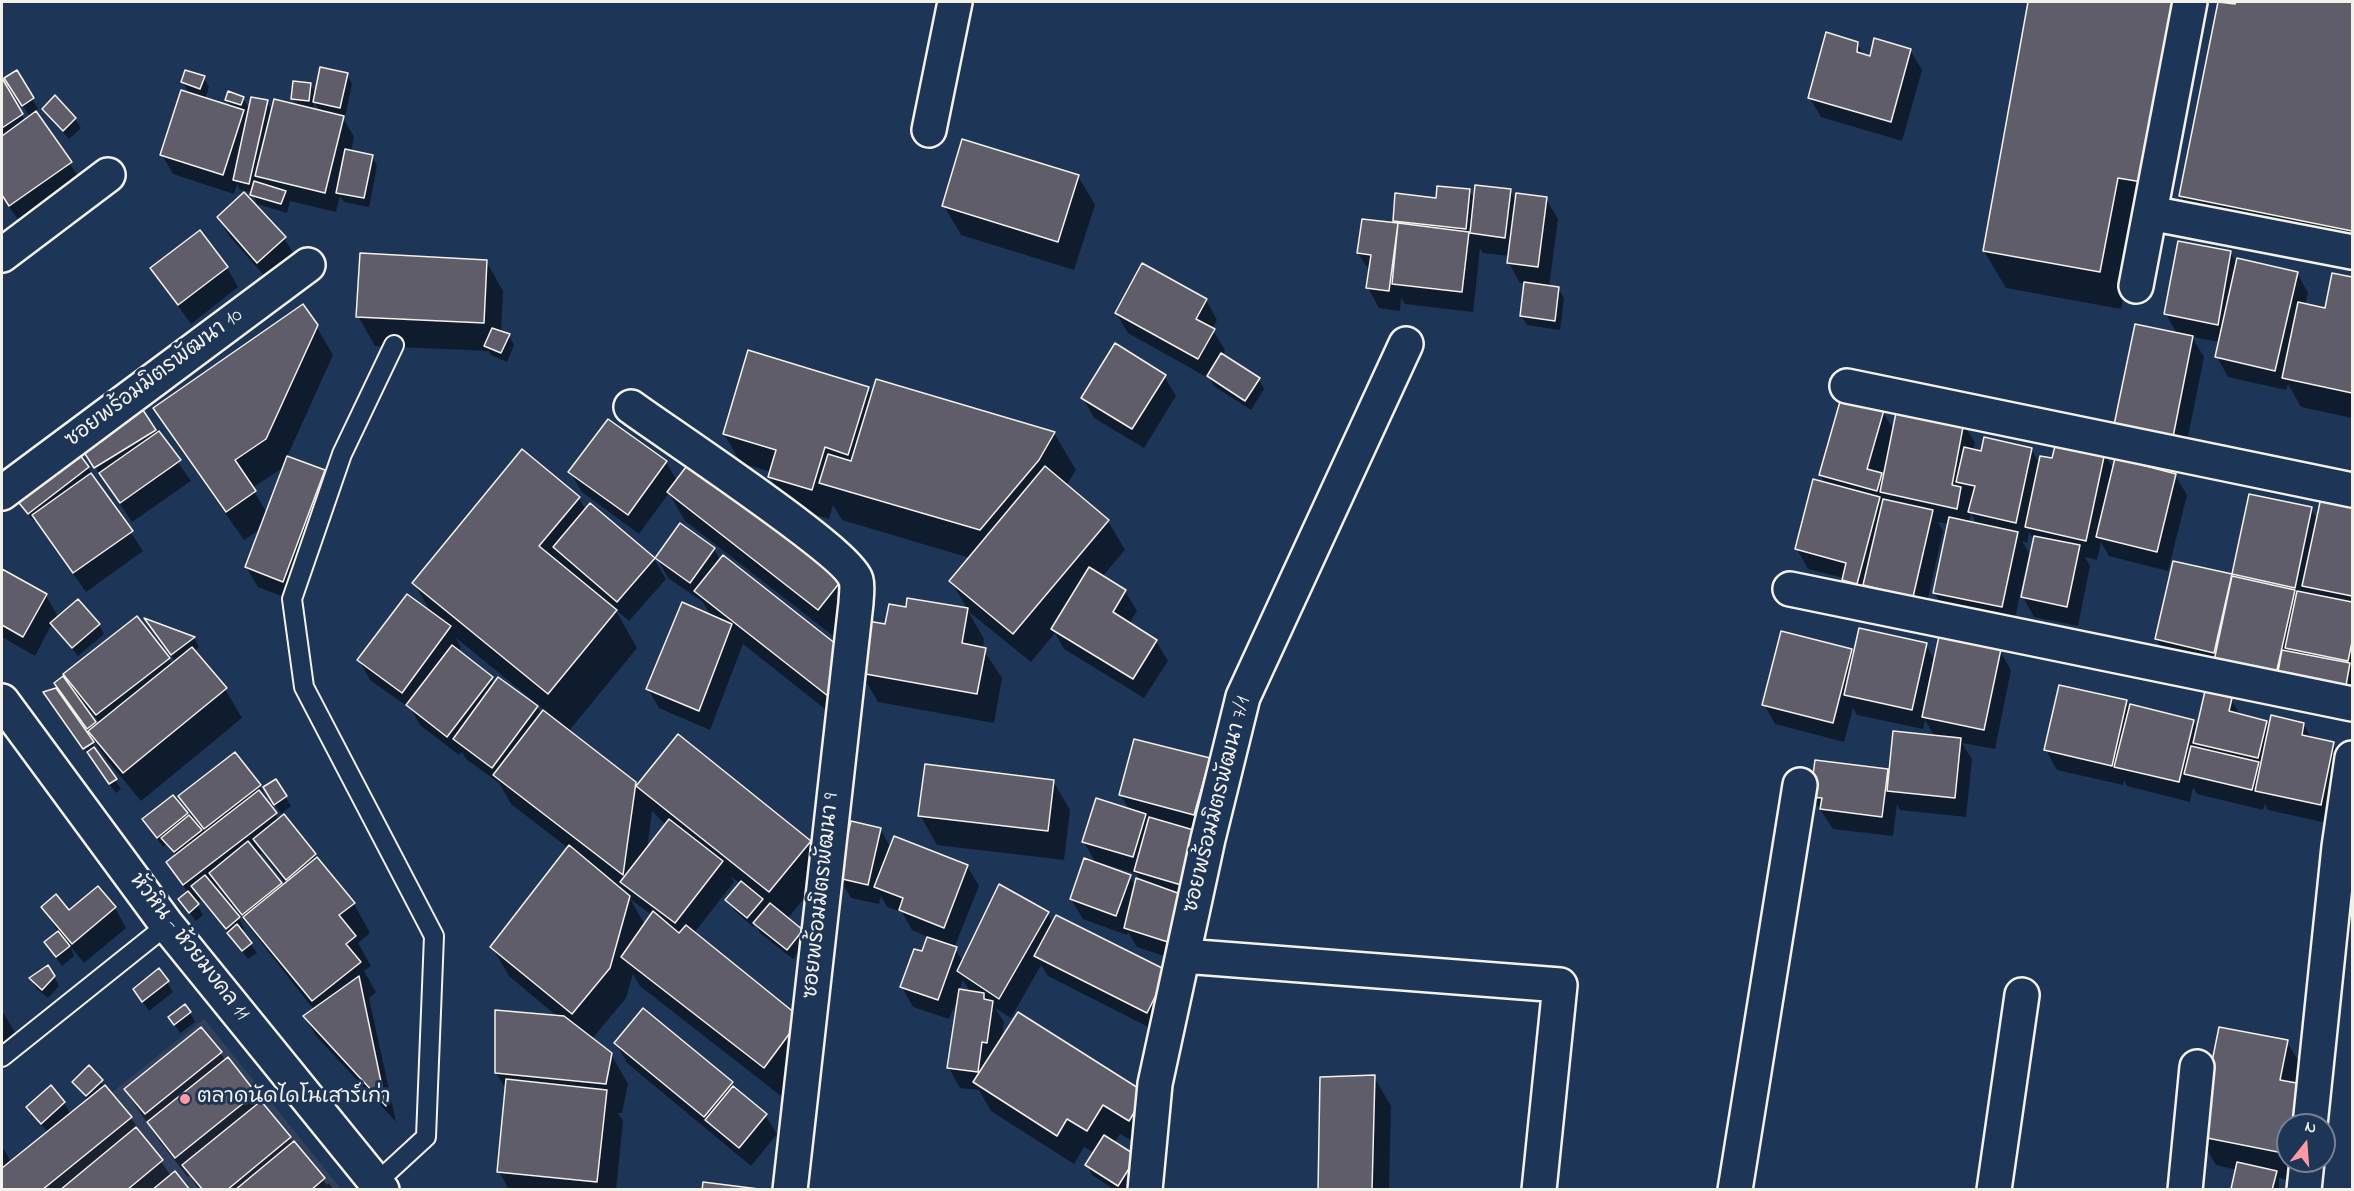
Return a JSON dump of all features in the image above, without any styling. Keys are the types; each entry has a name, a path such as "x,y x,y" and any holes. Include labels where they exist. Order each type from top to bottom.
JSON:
{"street":[{"path":"929,130 955,2"},
{"path":"2136,286 2190,2"},
{"path":"2,255 108,175"},
{"path":"2150,213 2352,252"},
{"name":"ซอยพร้อมมิตรพัฒนา 10","path":"2,493 308,265"},
{"name":"ซอยพร้อมมิตรพัฒนา 7/1","path":"1145,1190 1155,1084 1208,839 1243,697 1406,344"},
{"path":"1847,386 2352,490"},
{"name":"ซอยพร้อมมิตรพัฒนา 9","path":"631,407 813,537 844,562 856,580 856,603 790,1190"},
{"path":"1790,590 2352,704"},
{"name":"หัวหิน - ห้วยมงคล 11","path":"2,701 167,925 379,1186"},
{"path":"2311,1113 2338,847 2352,758"},
{"path":"1735,1190 1800,784"},
{"path":"1184,956 1560,985 1539,1190"},
{"path":"1994,1190 2022,995"},
{"path":"2185,1190 2197,1067"},
{"path":"2304,1190 2306,1173"}],"lane":[{"path":"379,1186 426,1137 434,936 304,687 292,599 342,454 394,345"},
{"path":"2,1057 167,925"}],"shaded area":[{"name":"ตลาดนัดไดโนเสาร์เก่า","path":"204,1019 341,1189 2,1190 2,1180"}],"building":[{"path":"2028,2 2175,2 2142,182 2118,178 2100,272 1983,251"},
{"path":"2218,2 2235,4 2236,2 2352,2 2352,231 2179,196"},
{"path":"1826,32 1858,42 1857,52 1870,56 1874,38 1911,49 1891,122 1808,98"},
{"path":"320,67 348,73 340,108 313,102"},
{"path":"17,70 34,98 22,106 4,78"},
{"path":"185,70 205,76 200,89 181,82"},
{"path":"2,78 23,114 2,128"},
{"path":"293,81 311,83 309,101 291,99"},
{"path":"181,90 244,110 223,175 160,155"},
{"path":"228,91 244,97 241,105 225,100"},
{"path":"55,95 76,118 63,131 42,109"},
{"path":"251,97 268,100 249,184 233,180"},
{"path":"274,99 344,116 325,193 255,176"},
{"path":"36,111 72,162 9,206 2,195 2,136"},
{"path":"962,139 1079,175 1058,242 942,206"},
{"path":"345,149 373,155 364,198 336,193"},
{"path":"254,181 286,191 281,204 250,195"},
{"path":"1475,185 1511,189 1505,238 1470,233"},
{"path":"1437,186 1470,189 1466,229 1393,221 1395,193 1436,198"},
{"path":"244,192 286,237 257,263 217,217"},
{"path":"1516,193 1547,197 1538,267 1507,263"},
{"path":"1362,219 1398,223 1389,291 1366,288 1371,255 1357,253"},
{"path":"1398,223 1469,232 1462,292 1392,284"},
{"path":"200,230 228,267 178,305 150,268"},
{"path":"2178,241 2231,251 2218,325 2164,314"},
{"path":"360,253 487,260 484,323 356,317"},
{"path":"2237,258 2298,272 2275,371 2215,357"},
{"path":"1142,263 1207,299 1196,319 1215,329 1198,359 1115,313"},
{"path":"2332,273 2352,277 2352,393 2282,378 2298,302 2325,308"},
{"path":"1524,282 1559,287 1555,321 1520,316"},
{"path":"303,304 318,325 266,439 235,460 256,491 226,512 153,408"},
{"path":"2135,324 2193,336 2173,437 2114,425"},
{"path":"492,328 510,334 501,353 484,346"},
{"path":"1115,343 1166,375 1132,429 1081,398"},
{"path":"748,350 869,387 848,455 825,447 812,490 768,477 776,450 723,434"},
{"path":"1221,353 1260,378 1245,401 1207,376"},
{"path":"876,379 1055,432 1039,460 980,530 819,483 828,454 851,461"},
{"path":"1841,398 1884,410 1867,469 1882,473 1877,491 1819,475"},
{"path":"1897,408 1964,422 1952,485 1961,487 1957,509 1880,492"},
{"path":"143,410 156,430 94,468 82,449"},
{"path":"608,419 667,461 628,515 568,472"},
{"path":"159,431 181,460 120,503 99,473"},
{"path":"1984,437 2032,448 2016,523 1968,512 1975,486 1956,482 1964,447 1981,451"},
{"path":"2056,442 2105,452 2086,541 2025,527 2040,456 2052,458"},
{"path":"522,449 580,497 539,546 617,610 548,694 412,583"},
{"path":"77,451 89,467 28,514 15,498"},
{"path":"287,456 325,470 283,582 245,567"},
{"path":"2115,458 2176,474 2157,552 2096,537"},
{"path":"689,463 841,581 818,610 667,492"},
{"path":"1045,466 1109,520 1013,634 949,581"},
{"path":"91,473 133,531 73,573 32,515"},
{"path":"1813,479 1880,497 1857,584 1842,580 1846,563 1795,549"},
{"path":"2322,493 2352,500 2352,596 2302,586"},
{"path":"2249,494 2312,507 2295,588 2232,574"},
{"path":"1883,499 1933,510 1913,597 1863,585"},
{"path":"590,503 655,558 617,602 553,547"},
{"path":"1949,517 2018,532 2002,607 1933,593"},
{"path":"680,523 715,548 690,583 655,558"},
{"path":"2034,536 2080,545 2067,607 2021,597"},
{"path":"723,555 841,648 833,700 694,591"},
{"path":"2173,561 2232,574 2214,653 2155,639"},
{"path":"1089,567 1126,590 1113,612 1157,640 1133,679 1051,629"},
{"path":"2,569 47,594 23,637 2,625"},
{"path":"2232,576 2295,590 2276,674 2214,661"},
{"path":"2297,591 2352,602 2352,642 2348,661 2285,648"},
{"path":"407,594 451,626 402,693 357,660"},
{"path":"907,598 968,608 962,643 986,648 977,694 860,673 868,621 885,624 889,604 906,607"},
{"path":"78,599 100,624 72,648 50,623"},
{"path":"682,602 732,624 699,711 646,689"},
{"path":"137,616 170,658 96,715 63,674"},
{"path":"144,618 195,637 171,655"},
{"path":"1859,628 1927,643 1912,710 1844,695"},
{"path":"1781,631 1852,649 1833,723 1762,705"},
{"path":"1939,636 2001,649 1984,730 1922,717"},
{"path":"452,645 493,677 447,737 406,705"},
{"path":"192,647 227,688 123,773 88,731"},
{"path":"2282,650 2350,663 2345,691 2277,677"},
{"path":"63,676 96,722 87,729 54,683"},
{"path":"498,677 538,706 492,768 453,739"},
{"path":"2059,685 2127,700 2112,766 2044,750"},
{"path":"56,688 94,742 83,749 43,692"},
{"path":"2205,691 2232,698 2229,711 2267,721 2258,758 2193,743"},
{"path":"2130,704 2194,720 2179,782 2114,767"},
{"path":"543,710 636,782 623,875 493,775"},
{"path":"2271,715 2304,723 2302,735 2334,742 2321,805 2255,791"},
{"path":"1893,731 1961,738 1955,798 1887,791"},
{"path":"678,734 811,841 769,892 636,786"},
{"path":"1134,739 1210,758 1194,815 1119,795"},
{"path":"2191,746 2259,762 2252,790 2184,774"},
{"path":"94,747 117,779 109,784 87,752"},
{"path":"235,752 261,785 204,829 178,796"},
{"path":"1815,760 1888,769 1882,817 1820,809 1822,798 1810,797"},
{"path":"925,764 1054,780 1048,831 918,816"},
{"path":"276,779 287,796 274,805 263,787"},
{"path":"259,790 277,813 183,885 166,862"},
{"path":"173,795 188,813 157,838 142,819"},
{"path":"1096,798 1146,814 1133,857 1082,842"},
{"path":"284,814 316,854 286,880 253,839"},
{"path":"189,815 202,830 174,852 161,838"},
{"path":"1149,817 1197,831 1181,885 1134,871"},
{"path":"669,819 723,861 675,923 620,882"},
{"path":"851,821 881,828 868,885 838,878"},
{"path":"894,836 968,865 944,928 899,910 903,898 874,887"},
{"path":"248,841 282,883 242,915 209,873"},
{"path":"569,845 630,896 610,968 572,1014 490,947"},
{"path":"317,857 355,903 339,915 356,936 346,944 361,962 312,1001 243,917"},
{"path":"1084,858 1131,875 1116,916 1070,899"},
{"path":"205,875 240,917 226,929 191,886"},
{"path":"1136,878 1186,896 1171,943 1124,928"},
{"path":"741,881 763,899 747,918 725,900"},
{"path":"999,884 1049,912 999,999 957,971"},
{"path":"98,886 116,907 72,944 41,907 56,894 69,910"},
{"path":"188,891 199,904 189,913 178,899"},
{"path":"770,903 803,930 787,950 753,923"},
{"path":"653,911 679,933 686,925 801,1018 764,1068 621,957"},
{"path":"1056,915 1168,971 1147,1013 1034,956"},
{"path":"237,924 252,943 242,951 227,933"},
{"path":"58,931 70,946 56,957 44,942"},
{"path":"927,937 957,947 938,1000 900,987 914,949 922,951"},
{"path":"48,965 55,976 42,990 29,978"},
{"path":"159,968 169,981 142,1002 133,989"},
{"path":"359,976 386,1106 303,1016"},
{"path":"959,989 984,993 984,999 993,1001 987,1043 982,1042 978,1072 947,1068"},
{"path":"185,1004 191,1012 174,1025 168,1017"},
{"path":"643,1008 733,1082 704,1117 614,1043"},
{"path":"495,1010 564,1016 612,1053 606,1084 495,1073"},
{"path":"1018,1012 1146,1093 1129,1121 1103,1105 1087,1131 1067,1119 1057,1136 973,1082"},
{"path":"201,1027 222,1052 145,1114 124,1089"},
{"path":"2219,1027 2288,1040 2280,1080 2302,1084 2296,1113 2276,1113 2276,1152 2197,1136"},
{"path":"228,1057 256,1093 175,1158 147,1122"},
{"path":"89,1065 103,1080 86,1096 72,1082"},
{"path":"1375,1075 1372,1190 1318,1190 1320,1077"},
{"path":"506,1079 607,1090 597,1182 497,1172"},
{"path":"51,1085 65,1102 41,1124 26,1107"},
{"path":"105,1085 132,1117 42,1190 2,1190 2,1168"},
{"path":"733,1086 767,1114 739,1148 705,1120"},
{"path":"261,1101 291,1137 227,1190 203,1190 182,1165"},
{"path":"136,1127 163,1160 127,1190 60,1190"},
{"path":"1104,1135 1137,1156 1118,1186 1085,1165"},
{"path":"294,1141 325,1178 311,1190 235,1190"},
{"path":"2237,1162 2276,1171 2272,1190 2231,1189"},
{"path":"175,1171 190,1190 152,1190"},
{"path":"703,1182 767,1190 702,1190"}],"place":[{"name":"ตลาดนัดไดโนเสาร์เก่า","path":"185,1099"}]}
